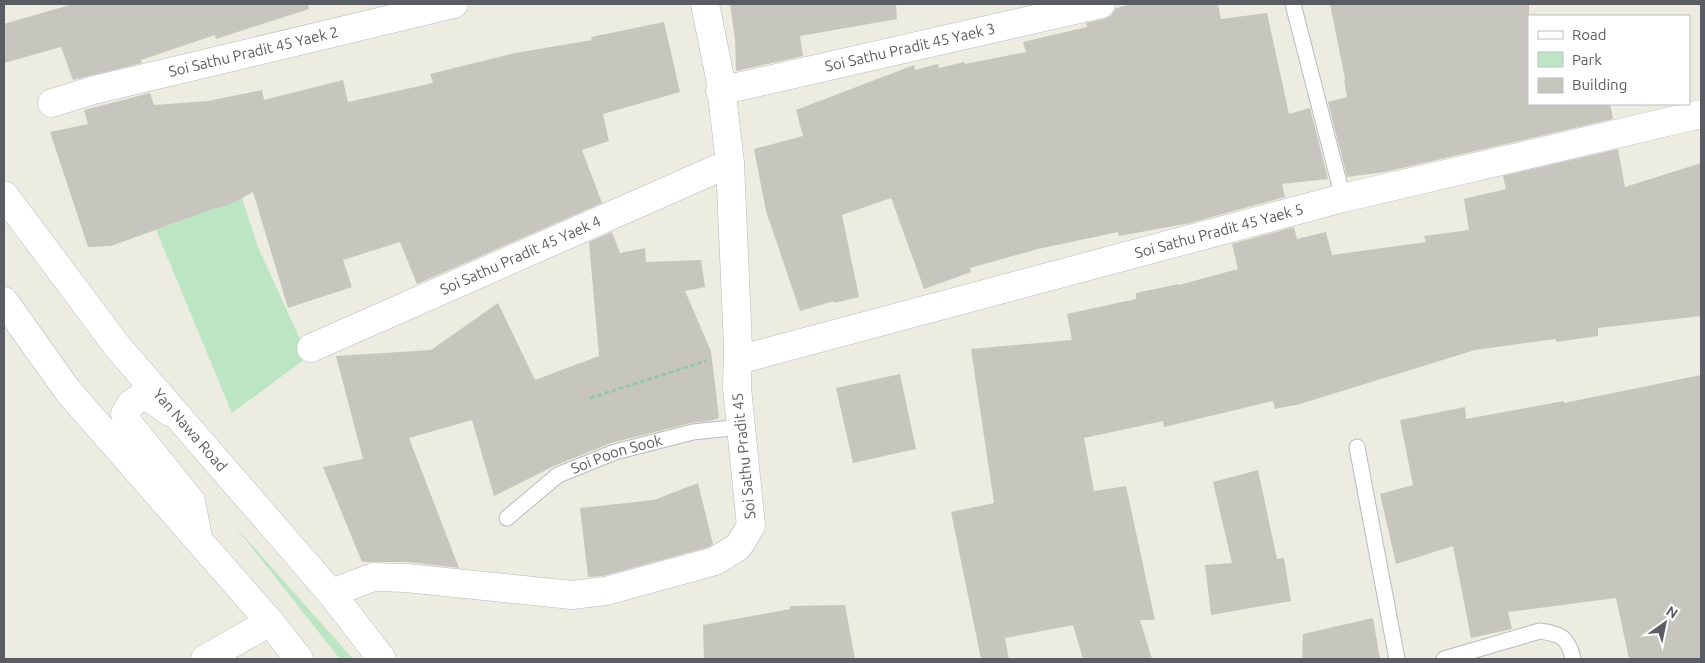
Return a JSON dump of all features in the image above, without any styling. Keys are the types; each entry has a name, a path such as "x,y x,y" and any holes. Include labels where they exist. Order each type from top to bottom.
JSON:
{"street":[{"name":"Soi Sathu Pradit 45 Yaek 2","path":"52,103 94,90 454,4"},
{"name":"Soi Sathu Pradit 45","path":"331,594 374,577 572,596 606,591 715,561 738,547 751,526 737,388 738,353 730,163 720,91 720,78 705,4"},
{"name":"Soi Sathu Pradit 45 Yaek 3","path":"720,91 1101,4"},
{"name":"Soi Sathu Pradit 45 Yaek 5","path":"738,353 1342,198 1701,114"},
{"name":"Soi Sathu Pradit 45 Yaek 4","path":"310,348 730,163"},
{"name":"Yan Nawa Road","path":"4,195 117,346 331,594 382,659"},
{"path":"4,301 68,390 270,622 299,659"},
{"path":"179,418 153,400 142,396 131,404 125,414 128,423 191,501 198,539"},
{"path":"205,659 270,622"}],"lane":[{"path":"1292,4 1342,198"},
{"name":"Soi Poon Sook","path":"507,518 558,475 616,452 693,432 741,427"},
{"path":"1357,448 1397,659"},
{"path":"1444,659 1540,631 1554,633 1567,641 1573,659"}],"path":[{"path":"590,398 738,353"}],"green space":[{"path":"242,198 258,247 308,357 232,413 156,230"},
{"path":"234,525 353,659 340,659"}],"building":[{"path":"73,4 308,4 309,9 216,39 215,35 141,60 142,63 73,80 61,47 4,63 4,24"},
{"path":"730,4 896,4 897,19 800,36 803,56 736,71 735,39"},
{"path":"1132,4 1218,4 1221,19 1267,13 1289,114 1310,108 1328,179 1282,184 1285,197 1190,223 1119,236 1118,232 1038,249 970,268 971,272 924,289 891,198 842,215 859,297 834,303 834,301 800,311 766,211 754,149 803,136 796,110 914,65 915,70 938,64 939,68 1026,52 1023,42 1087,27 1086,23 1104,19 1111,16 1116,8"},
{"path":"1330,4 1529,4 1528,105 1610,105 1613,119 1385,172 1347,177 1328,102 1347,97"},
{"path":"664,22 680,92 603,114 609,141 582,150 602,203 417,284 400,242 343,260 352,287 288,308 253,192 229,205 111,246 88,247 50,132 88,124 84,110 150,93 154,105 208,101 262,90 264,100 343,80 348,102 433,83 430,74 515,53 592,40 591,37"},
{"path":"1618,149 1625,187 1701,163 1701,316 1598,328 1598,336 1556,342 1556,339 1475,350 1300,404 1275,409 1273,401 1164,427 1163,421 1084,438 1094,491 1126,486 1155,620 1140,620 1152,659 1083,659 1073,625 1005,638 1009,659 981,659 951,512 994,503 971,349 1072,340 1067,314 1136,299 1136,293 1179,285 1238,269 1232,244 1294,227 1297,239 1326,232 1332,255 1426,242 1424,236 1469,230 1464,199 1506,189 1503,176"},
{"path":"612,232 620,253 645,248 646,262 701,260 705,287 685,291 711,351 719,418 611,443 554,466 494,496 472,420 409,438 459,568 407,562 362,562 323,467 363,459 336,356 431,350 498,303 535,380 599,356 589,242"},
{"path":"900,374 916,449 853,463 836,388"},
{"path":"1701,375 1701,659 1629,659 1616,598 1508,612 1512,629 1471,638 1453,546 1396,564 1380,494 1413,485 1400,420 1465,407 1466,419 1564,401 1564,403"},
{"path":"1258,470 1277,559 1284,558 1291,601 1211,615 1205,565 1232,563 1213,482"},
{"path":"698,483 713,544 709,547 603,576 588,577 580,508 654,500"},
{"path":"845,605 855,659 704,659 703,625 790,609 790,606"},
{"path":"1373,618 1380,659 1302,659 1303,634"}]}
